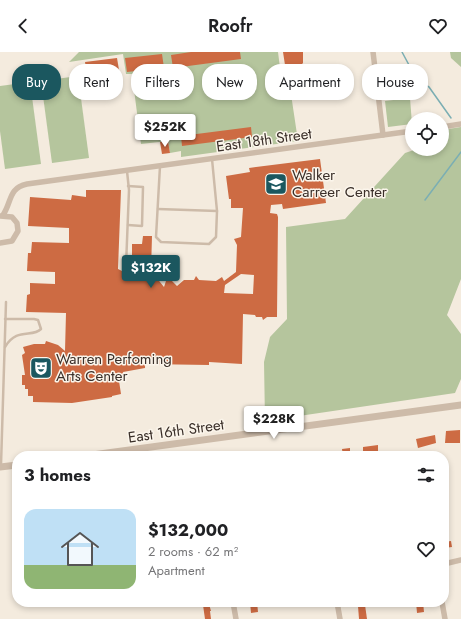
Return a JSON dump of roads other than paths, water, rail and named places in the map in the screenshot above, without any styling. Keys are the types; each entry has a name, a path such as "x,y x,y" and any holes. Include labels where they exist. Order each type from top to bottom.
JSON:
{"street":[{"path":"373,52 383,135"},
{"path":"449,126 461,124"},
{"name":"East 18th Street","path":"1,216 12,193 21,185 405,132"},
{"path":"0,243 8,243 15,238 18,227 9,201"},
{"path":"1,216 8,216 15,220"},
{"name":"East 16th Street","path":"122,451 461,405"},
{"path":"0,467 12,466"},
{"path":"449,563 461,560"},
{"path":"235,607 236,619"},
{"path":"339,607 340,619"},
{"path":"443,607 445,619"}],"lane":[{"path":"160,166 156,237 161,242 209,244 216,237 217,211 212,159"},
{"path":"126,266 128,226 127,170"},
{"path":"128,186 143,187 142,226 128,226"},
{"path":"158,209 217,211"},
{"path":"0,467 6,302"},
{"path":"4,349 16,336 24,332 37,332 41,329 41,325 38,320 5,319"}],"waterway":[{"path":"402,52 417,80 429,87 451,118"},
{"path":"425,200 461,152"}],"place":[{"name":"Walker Carreer Center","path":"276,184"},
{"name":"Warren Perfoming Arts Center","path":"41,368"}]}
